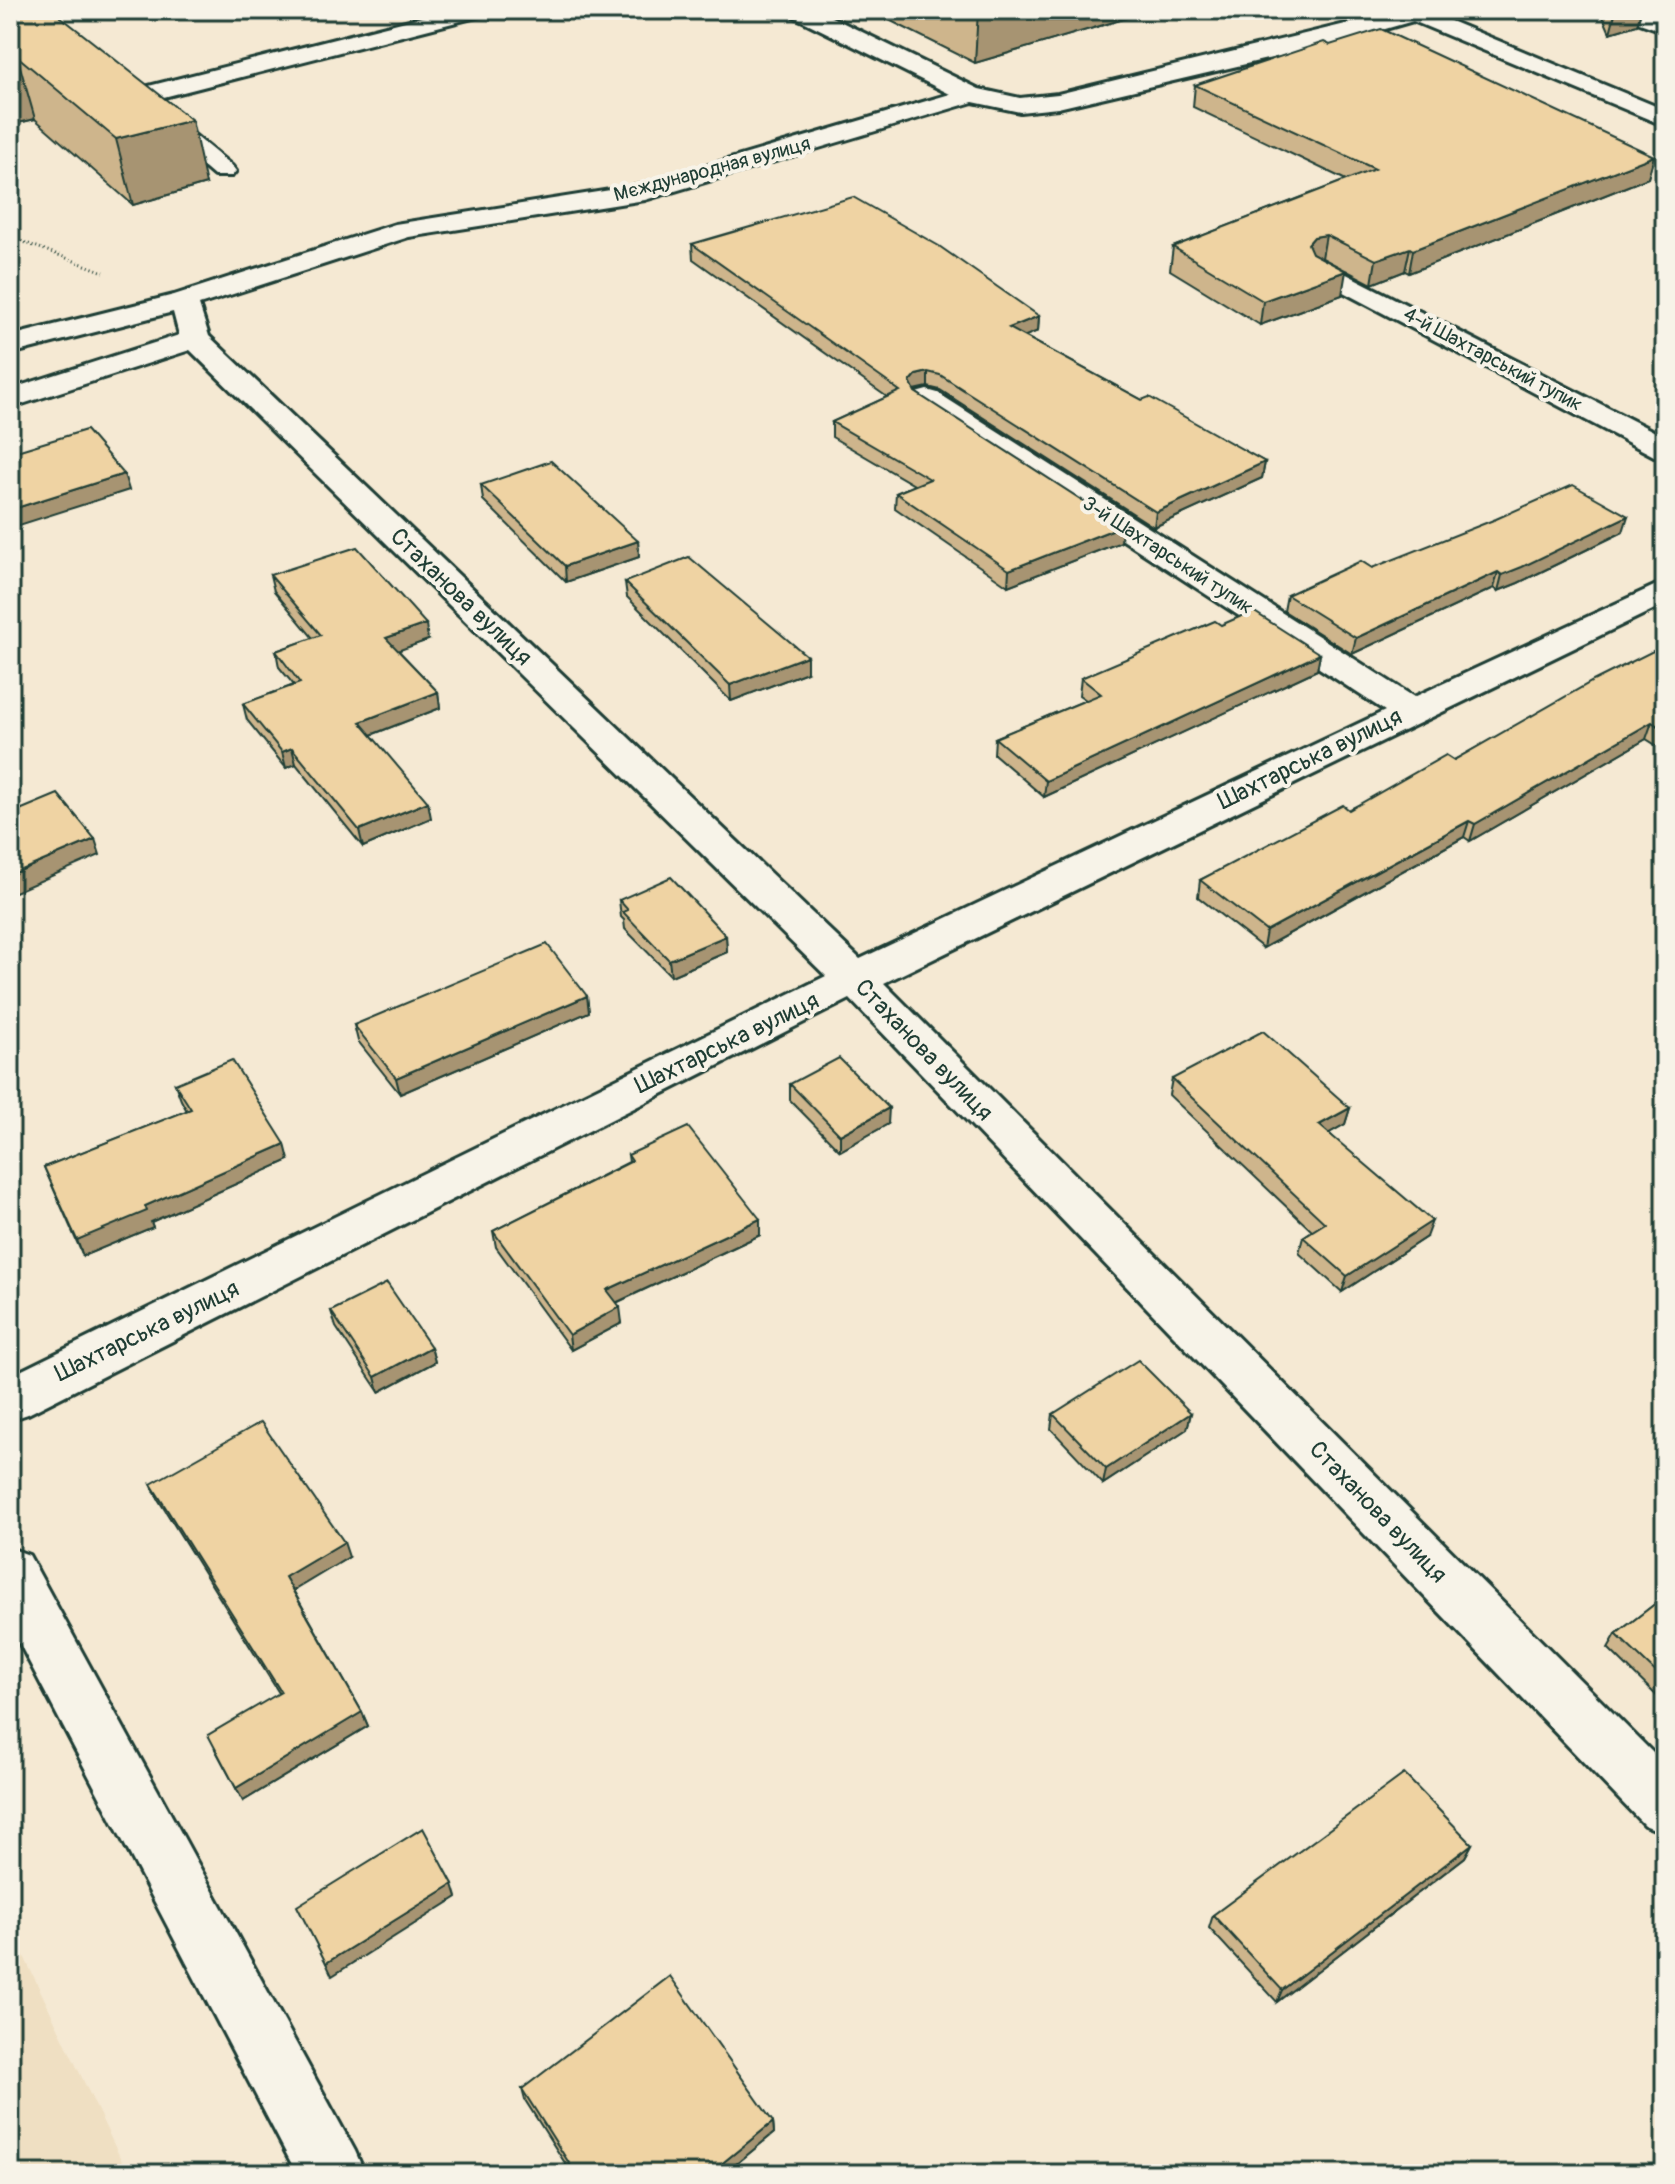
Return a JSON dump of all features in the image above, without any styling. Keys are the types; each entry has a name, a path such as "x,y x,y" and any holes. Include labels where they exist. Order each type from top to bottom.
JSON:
{"street":[{"path":"223,171 134,97 476,10"},
{"path":"799,10 972,95"},
{"path":"1625,10 1665,25"},
{"path":"1410,12 1665,119"},
{"name":"Мєждународная вулиця","path":"10,345 189,320 405,230 645,192 972,95 1020,105 1058,101 1340,35 1410,12"},
{"name":"4-й Шахтарський тупик","path":"1321,269 1665,449"},
{"path":"10,399 189,320"},
{"name":"Стаханова вулиця","path":"189,320 855,979 1665,1805"},
{"name":"3-й Шахтарський тупик","path":"927,399 1410,711"},
{"name":"Шахтарська вулиця","path":"10,1399 855,979 1665,591"},
{"path":"10,1572 332,2174"}],"path":[{"path":"10,237 189,320"}],"shaded area":[{"path":"21,1950 128,2174 10,2174 10,1957"}],"building":[{"path":"10,10 52,10 192,120 116,139 17,56 10,57"},
{"path":"1381,29 1654,156 1413,250 1410,248 1376,260 1326,235 1314,237 1308,244 1312,253 1346,271 1263,301 1173,247 1375,169 1195,85 1324,42 1330,45"},
{"path":"853,197 939,246 1039,316 1009,328 1142,400 1149,397 1265,462 1156,512 940,375 928,372 916,375 910,382 915,392 1122,526 1009,570 896,493 930,479 832,422 900,391 692,244"},
{"path":"86,430 124,474 10,510 10,453"},
{"path":"551,461 638,541 565,566 481,485"},
{"path":"1573,485 1628,516 1522,567 1502,575 1498,572 1356,638 1287,595 1361,561 1372,568"},
{"path":"357,547 426,624 386,638 438,692 360,722 428,802 359,830 292,748 282,752 243,704 300,683 276,651 321,635 270,575"},
{"path":"689,557 807,656 730,685 625,582"},
{"path":"1253,611 1320,654 1046,781 995,738 1101,694 1081,678 1215,621 1221,625"},
{"path":"1665,645 1665,731 1652,722 1475,824 1469,821 1266,931 1200,880 1343,805 1349,810 1446,755 1454,760 1593,681"},
{"path":"58,794 95,839 10,875 10,814"},
{"path":"671,877 726,936 669,960 623,912 628,910 619,900"},
{"path":"547,944 587,996 396,1078 354,1025"},
{"path":"1263,1031 1350,1108 1319,1125 1432,1221 1347,1276 1303,1237 1325,1223 1172,1079"},
{"path":"839,1058 889,1108 840,1135 790,1084"},
{"path":"232,1060 285,1144 145,1206 147,1211 77,1240 44,1167 191,1109 175,1084"},
{"path":"688,1127 760,1219 607,1290 620,1307 569,1335 493,1231 632,1161 628,1155"},
{"path":"387,1283 431,1347 375,1377 331,1311"},
{"path":"1138,1360 1191,1413 1106,1469 1053,1414"},
{"path":"261,1422 344,1542 285,1577 362,1712 236,1788 208,1735 281,1692 151,1484"},
{"path":"1665,1596 1665,1681 1616,1634"},
{"path":"1404,1774 1472,1844 1282,1990 1213,1915"},
{"path":"423,1828 453,1884 326,1963 297,1906"},
{"path":"670,1976 773,2122 709,2174 576,2174 522,2089"}]}
